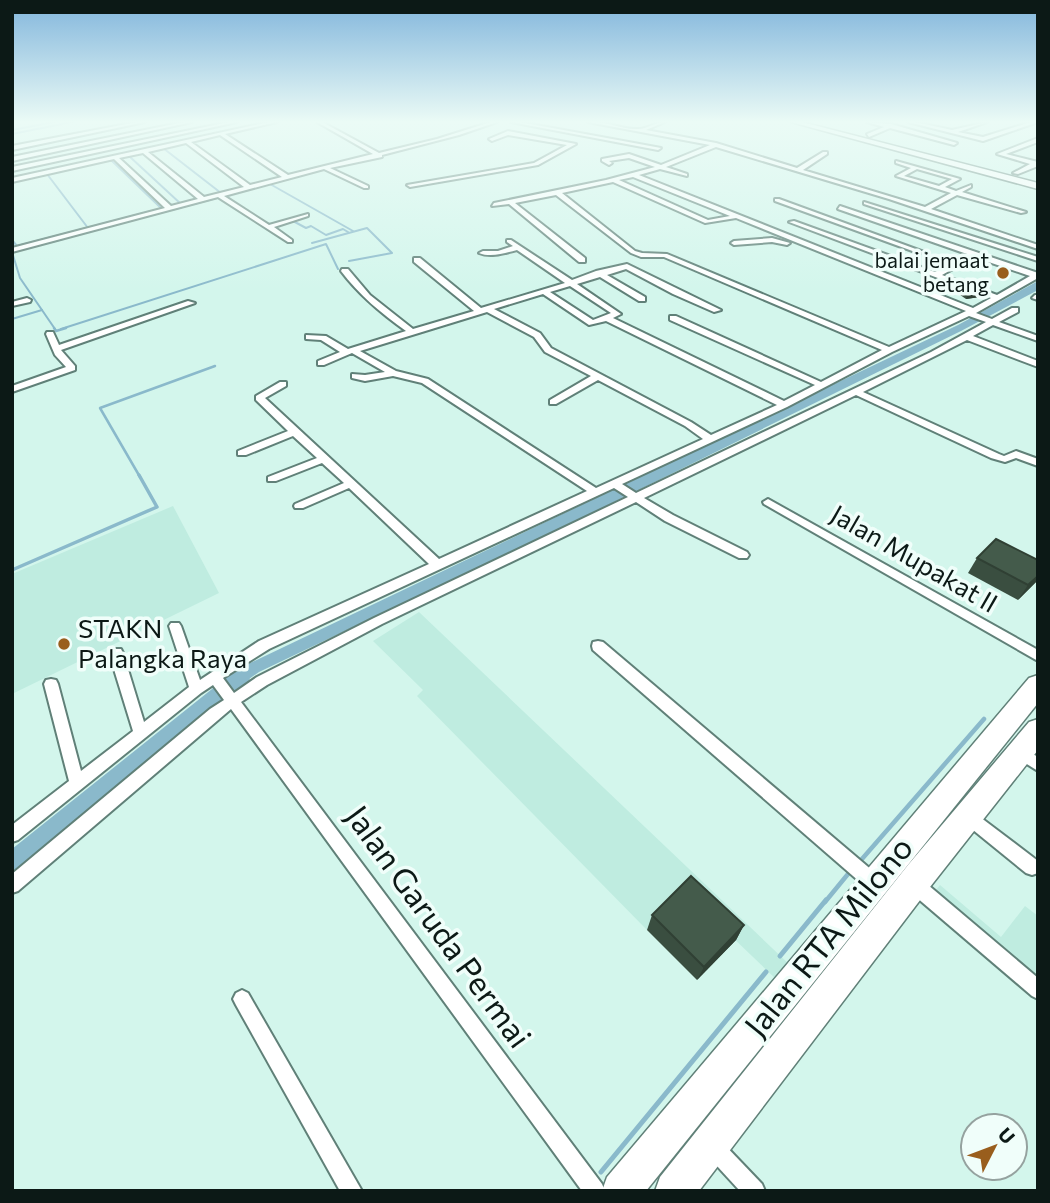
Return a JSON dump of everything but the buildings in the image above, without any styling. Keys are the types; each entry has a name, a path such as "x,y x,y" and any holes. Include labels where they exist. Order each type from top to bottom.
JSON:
{"highway":[{"name":"Jalan RTA Milono","path":"621,1191 1038,685"},
{"name":"Jalan RTA Milono","path":"674,1191 967,816 1034,741"}],"street":[{"path":"137,178 170,209"},
{"path":"176,178 202,200"},
{"path":"236,178 248,187"},
{"path":"12,250 282,178"},
{"path":"347,178 366,187"},
{"path":"410,185 451,178"},
{"path":"494,205 624,178"},
{"path":"642,178 1038,339"},
{"path":"825,178 1038,246"},
{"path":"906,178 1023,212"},
{"path":"939,188 957,178"},
{"path":"1009,178 1038,186"},
{"path":"615,181 707,222 735,217"},
{"path":"859,188 866,184"},
{"path":"925,209 968,186"},
{"path":"557,192 637,254 665,255 889,350"},
{"path":"219,195 290,241"},
{"path":"778,200 920,252"},
{"path":"510,202 582,260"},
{"path":"866,202 1038,259"},
{"path":"840,208 1037,276"},
{"path":"268,227 306,215"},
{"path":"792,222 998,298"},
{"path":"875,272 976,226"},
{"path":"734,243 772,240 799,246 807,245"},
{"path":"509,241 616,312 609,319 592,323 543,291"},
{"path":"484,253 499,253 518,247"},
{"path":"936,275 973,254"},
{"path":"417,260 482,309 537,335 548,350 688,424 710,439"},
{"path":"321,363 411,331 630,266 676,292 717,310"},
{"path":"345,271 357,288 375,305 411,331"},
{"path":"599,274 642,299"},
{"path":"12,835 196,689 223,688 262,681 412,602 597,493 625,491 710,439 784,405 889,350 973,313 1037,276"},
{"path":"12,304 27,300"},
{"path":"58,348 191,303"},
{"path":"12,885 223,688 264,645 438,565 505,548 625,491 856,392 1016,310"},
{"path":"673,318 821,385"},
{"path":"609,319 784,405"},
{"path":"12,389 72,368 59,355 50,334"},
{"path":"309,337 323,338 393,373 425,381 597,493"},
{"path":"967,337 1038,365"},
{"path":"355,376 365,378 393,373"},
{"path":"552,401 598,376"},
{"path":"283,384 259,398 438,565"},
{"path":"856,392 995,456 1005,459 1016,454 1033,461"},
{"path":"242,453 296,431"},
{"path":"272,479 325,458"},
{"path":"299,506 352,483"},
{"path":"625,491 669,518 743,555"},
{"name":"Jalan Mupakat II","path":"768,502 1038,656"},
{"path":"399,585 412,602"},
{"path":"174,626 196,689"},
{"path":"598,646 874,883 907,894 1038,990"},
{"path":"116,653 141,733"},
{"path":"51,684 77,783"},
{"name":"Jalan Garuda Permai","path":"223,688 595,1191"},
{"path":"967,816 1032,867"},
{"path":"242,999 352,1191"},
{"path":"710,1144 755,1191"}],"shaded area":[{"name":"STAKN Palangka Raya","path":"173,506 219,593 12,694 12,574"},
{"path":"419,612 791,966 778,981 685,892 647,930 417,696 423,690 373,641"},
{"path":"940,885 1001,937 1025,906 1038,916 1038,986 932,895"}],"water":[{"path":"1038,281 1038,290 961,331 600,509 259,672 222,698 212,689 246,665 958,325"}],"waterway":[{"path":"12,182 29,178"},
{"path":"50,178 88,228"},
{"path":"130,178 161,208"},
{"path":"153,178 181,204"},
{"path":"202,178 221,193"},
{"path":"285,180 291,178"},
{"path":"270,184 353,231"},
{"path":"72,236 217,198"},
{"path":"161,208 167,207"},
{"path":"88,228 161,208"},
{"path":"293,221 306,228 311,226 326,235 343,229 348,232"},
{"path":"17,246 88,228"},
{"path":"312,243 367,228 392,253 349,261"},
{"path":"42,310 20,278 12,252 63,239"},
{"path":"12,240 17,246"},
{"path":"61,329 326,244 338,269"},
{"path":"12,248 17,246"},
{"path":"12,319 42,310"},
{"path":"42,310 55,329"},
{"path":"54,328 56,331 66,328"},
{"path":"140,477 100,408 215,366"},
{"path":"12,570 157,507 139,475"},
{"path":"12,865 239,679"},
{"path":"862,859 984,719"},
{"path":"825,902 848,874"},
{"path":"780,956 826,900"},
{"path":"601,1172 766,972"}],"place":[{"name":"balai jemaat betang","path":"1003,273"},
{"name":"STAKN Palangka Raya","path":"64,644"}]}
